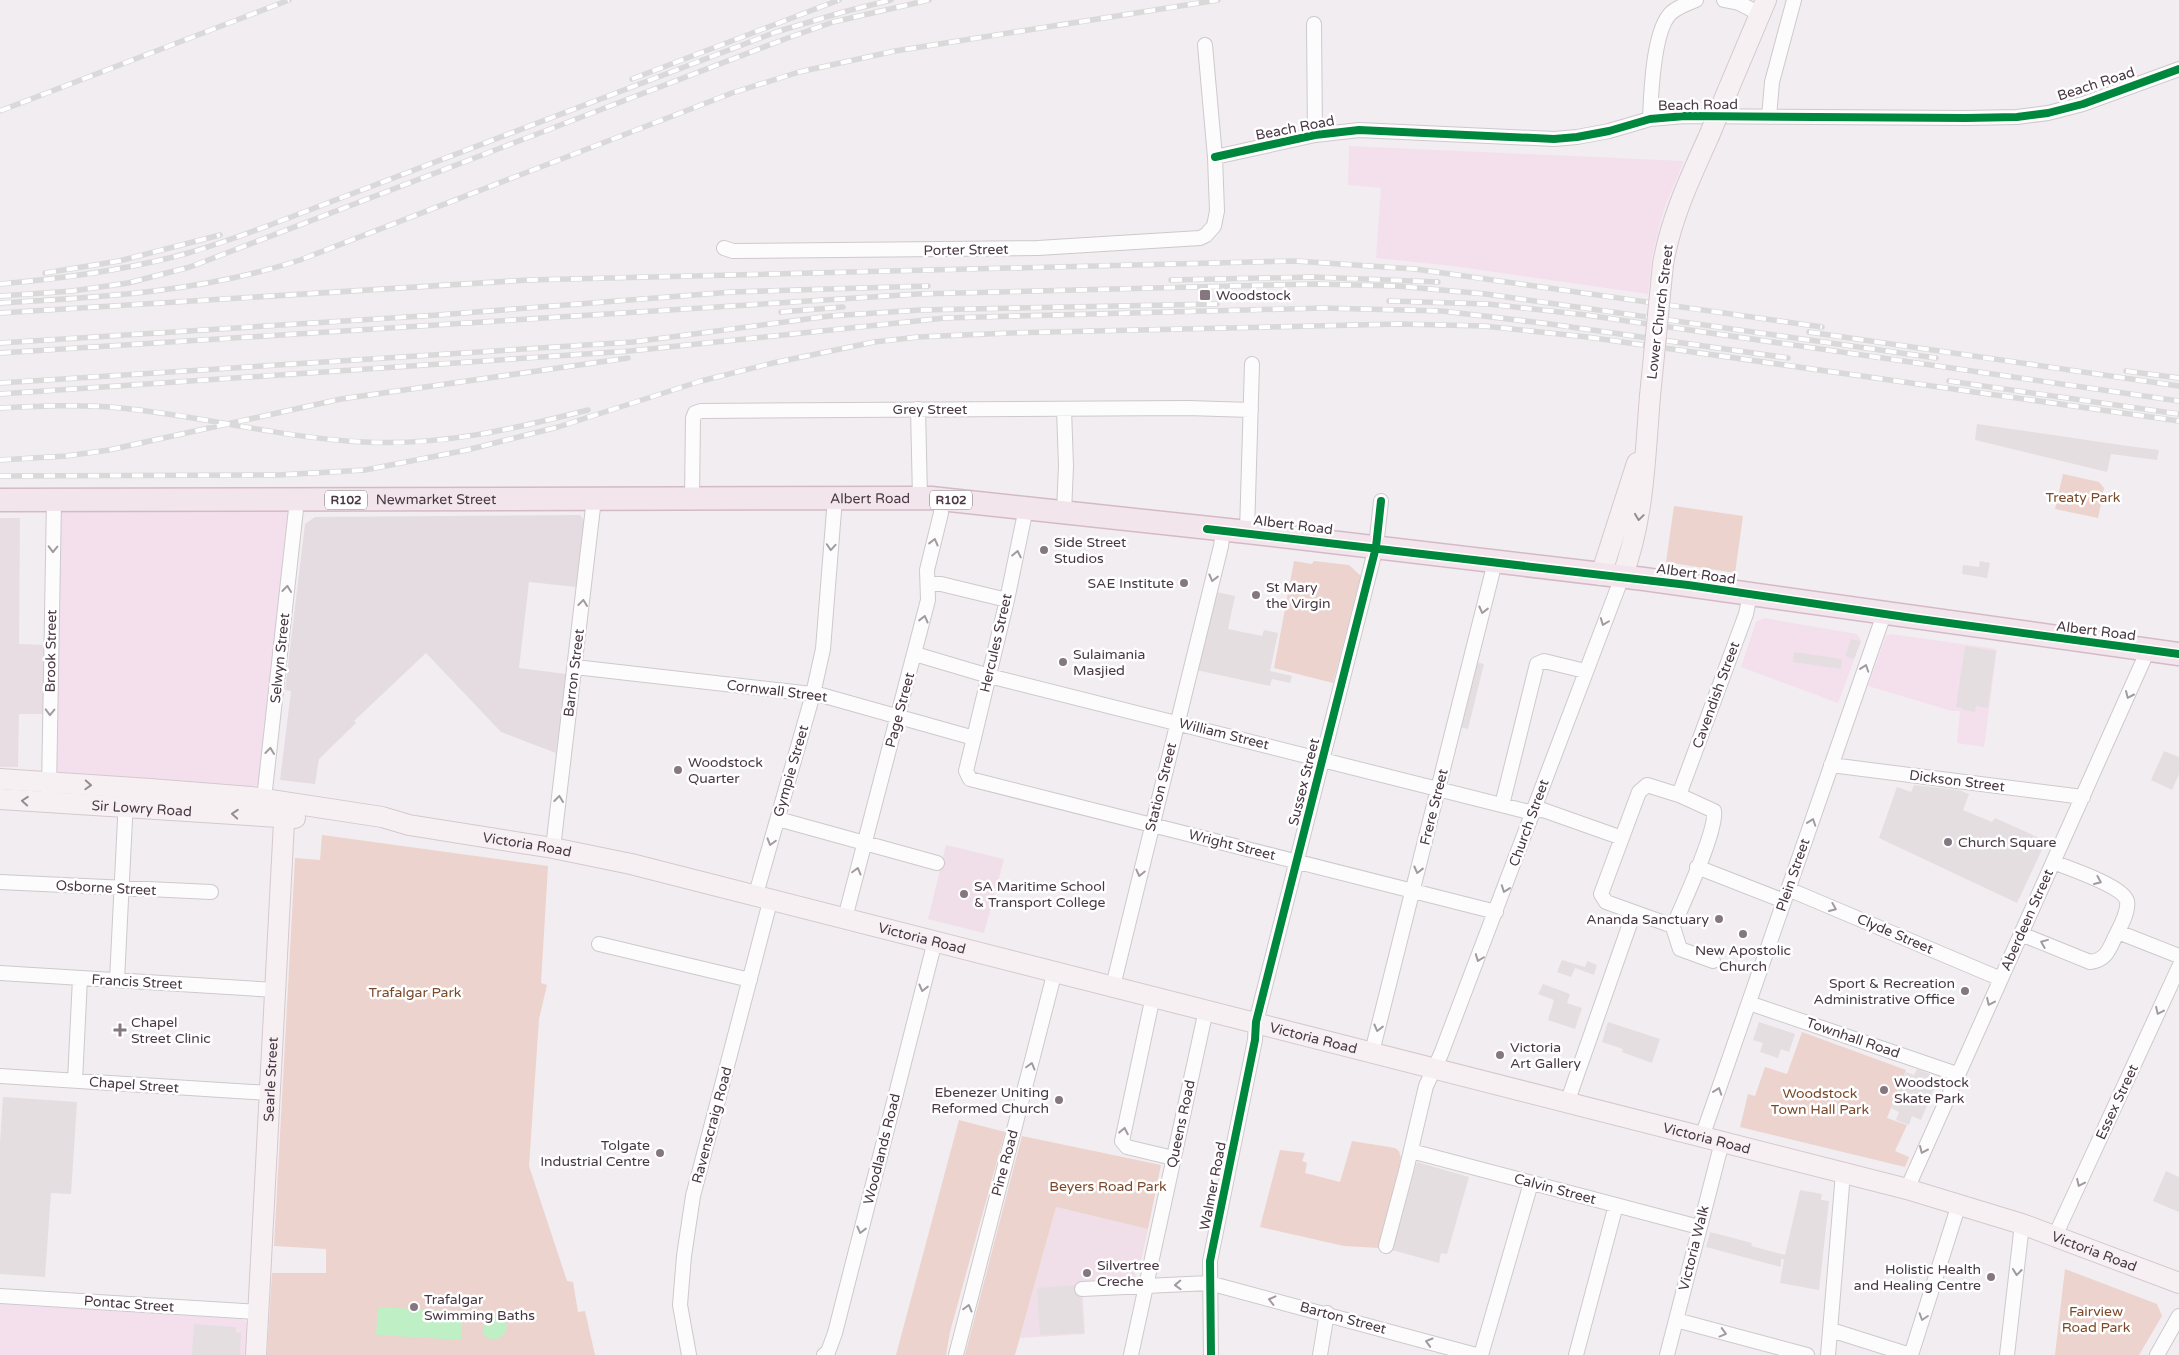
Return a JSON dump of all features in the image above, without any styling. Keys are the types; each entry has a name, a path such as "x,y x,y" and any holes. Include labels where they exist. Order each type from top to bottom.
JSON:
{"main road":[{"name":"Lower Church Street","path":"1612,576 1647,433 1668,237 1676,210 1763,7"},
{"name":"Albert Road","path":"692,498 930,499 1026,508 1247,532 1612,576 2179,654"},
{"name":"Newmarket Street","path":"0,500 692,498"},
{"name":"Sir Lowry Road","path":"0,780 49,792 263,807"},
{"name":"Sir Lowry Road","path":"0,799 49,792"},
{"name":"Victoria Road","path":"263,807 381,828 409,825 554,848 631,864 764,896 1907,1189 2022,1224 2179,1283"},
{"name":"Searle Street","path":"256,1355 284,810"}],"street":[{"name":"Beach Road","path":"1650,119 1652,83 1661,28 1671,13 1684,4 1696,0"},
{"path":"1724,0 1763,7"},
{"path":"1769,117 1772,82 1794,0"},
{"path":"1314,24 1315,135"},
{"path":"1205,45 1215,157"},
{"name":"Beach Road","path":"1215,157 1315,135 1359,130 1554,139 1609,131 1650,119 1685,116 2017,117 2084,104 2179,69"},
{"name":"Porter Street","path":"724,248 733,251 825,252 1022,249 1188,240 1206,235 1214,226 1217,211 1215,157"},
{"path":"1247,532 1252,364"},
{"name":"Grey Street","path":"692,498 693,418 694,413 701,411 1188,408 1251,410"},
{"name":"Page Street","path":"845,918 928,600 929,584 927,570 941,514 930,499 918,409"},
{"path":"1064,409 1066,466 1064,512"},
{"name":"Gympie Street","path":"764,896 778,819 813,694 826,625 835,498"},
{"name":"Barron Street","path":"554,848 594,499"},
{"name":"Brook Street","path":"49,792 54,500"},
{"name":"Selwyn Street","path":"263,807 297,500"},
{"name":"Sussex Street","path":"1256,1022 1376,548 1381,501"},
{"name":"Hercules Street","path":"968,778 966,771 1007,600 1026,508"},
{"name":"Station Street","path":"1113,986 1221,546 1223,530"},
{"name":"Frere Street","path":"1372,1052 1495,562"},
{"name":"Church Street","path":"1386,1246 1426,1086 1436,1069 1585,671 1612,576"},
{"path":"929,584 941,584 1007,600"},
{"name":"Cavendish Street","path":"1679,794 1746,614 1750,594"},
{"name":"Plein Street","path":"1702,1137 1884,614"},
{"name":"Aberdeen Street","path":"1907,1189 1957,1074 2084,797 2148,650"},
{"name":"William Street","path":"915,654 989,676 1525,811 1543,810 1622,838"},
{"path":"1502,805 1537,664 1544,661 1585,671"},
{"name":"Cornwall Street","path":"575,667 813,694 974,738"},
{"name":"Dickson Street","path":"1831,766 2084,797"},
{"name":"Wright Street","path":"968,778 973,781 1496,912"},
{"path":"1651,785 1679,794 1714,811 1715,820 1676,920 1672,924 1667,924 1606,902 1600,894 1622,838 1639,792 1651,785"},
{"path":"117,980 126,797"},
{"path":"778,819 937,863"},
{"path":"2021,934 2090,962 2100,960 2107,954 2126,914 2127,901 2123,895 2110,886 2053,862"},
{"name":"Clyde Street","path":"1697,867 1786,895 2001,978"},
{"name":"Osborne Street","path":"0,882 212,892"},
{"name":"Ravenscraig Road","path":"689,1355 680,1305 684,1256 693,1196 750,980 764,896"},
{"path":"1567,1102 1634,912"},
{"path":"1672,924 1680,949 1713,961"},
{"path":"2118,932 2179,956"},
{"name":"Woodlands Road","path":"824,1355 828,1352 835,1332 935,940"},
{"path":"599,944 750,980"},
{"name":"Essex Street","path":"2056,1236 2179,967"},
{"name":"Pine Road","path":"956,1355 1055,971"},
{"name":"Francis Street","path":"0,973 274,990"},
{"path":"75,1081 80,978"},
{"path":"1152,996 1122,1139 1127,1147 1174,1158"},
{"name":"Townhall Road","path":"1749,1002 1957,1074"},
{"name":"Queens Road","path":"1131,1355 1206,1010"},
{"name":"Walmer Road","path":"1211,1355 1210,1261 1251,1060 1256,1022"},
{"name":"Chapel Street","path":"0,1076 269,1093"},
{"name":"Victoria Walk","path":"1667,1355 1722,1142"},
{"name":"Calvin Street","path":"1411,1152 1699,1227"},
{"path":"1828,1355 1844,1173"},
{"path":"1482,1355 1531,1183"},
{"path":"1831,1330 1911,1355 1959,1204"},
{"path":"1576,1355 1616,1205"},
{"path":"2007,1355 2022,1224"},
{"name":"Barton Street","path":"1082,1289 1209,1283 1476,1355"},
{"name":"Pontac Street","path":"0,1296 258,1312"},
{"path":"1320,1355 1327,1314"},
{"path":"2157,1355 2179,1316"},
{"path":"1676,1320 1807,1355"}],"shaded area":[{"path":"1349,146 1684,161 1664,209 1652,257 1648,294 1453,266 1376,258 1381,188 1348,185"},
{"path":"1977,424 2159,450 2157,460 2111,454 2107,472 1975,440"},
{"path":"282,510 290,513 259,785 255,787 58,774 56,772 60,511"},
{"path":"580,515 584,520 576,587 529,582 519,668 566,674 556,753 501,732 426,653 354,721 356,723 319,759 315,784 280,780 291,691 285,690 305,524 315,517"},
{"path":"0,518 20,518 19,644 46,645 45,714 19,714 18,767 0,767"},
{"path":"1980,561 1990,563 1987,578 1962,574 1963,565 1979,567"},
{"path":"1216,592 1235,596 1228,629 1262,636 1264,630 1278,633 1270,671 1292,676 1290,683 1272,679 1270,686 1196,670"},
{"path":"1764,618 1857,634 1861,641 1838,703 1741,667 1756,622"},
{"path":"1891,634 1997,649 1984,747 1957,743 1960,711 1952,711 1868,686 1886,636"},
{"path":"1851,639 1861,641 1854,659 1845,656"},
{"path":"1965,646 1996,651 1988,708 1976,706 1975,712 1956,707"},
{"path":"1794,652 1842,659 1841,669 1793,662"},
{"path":"1476,662 1484,664 1468,729 1459,727"},
{"path":"2164,751 2179,757 2179,774 2172,790 2151,780"},
{"path":"1914,785 1959,790 1969,794 1963,810 1992,822 1995,818 2046,841 2017,903 1879,838 1897,787 1911,792"},
{"name":"SA Maritime School & Transport College","path":"946,845 1004,859 984,933 928,919"},
{"path":"1562,960 1585,967 1587,961 1597,965 1594,975 1575,968 1571,977 1557,972"},
{"path":"1543,984 1570,994 1567,1003 1582,1008 1575,1029 1548,1020 1554,1000 1538,994"},
{"path":"1608,1022 1660,1039 1652,1063 1622,1052 1623,1049 1602,1042"},
{"path":"1759,1022 1795,1034 1789,1052 1781,1049 1778,1058 1760,1052 1763,1043 1753,1040"},
{"path":"1917,1069 1930,1074 1927,1081 1936,1084 1921,1120 1912,1116 1909,1125 1896,1120 1899,1112 1891,1108 1906,1072 1914,1075"},
{"path":"3,1097 77,1102 71,1194 51,1193 45,1277 0,1274 0,1143"},
{"path":"1417,1162 1469,1177 1447,1254 1441,1253 1439,1263 1392,1250"},
{"path":"2166,1171 2179,1177 2179,1212 2153,1201"},
{"path":"1800,1190 1822,1194 1821,1200 1829,1201 1819,1290 1780,1283 1784,1259 1781,1259 1781,1267 1706,1247 1710,1232 1752,1243 1751,1246 1785,1255"},
{"name":"Silvertree Creche","path":"1056,1207 1148,1229 1141,1261 1133,1261 1136,1279 1082,1281 1085,1334 1020,1338"},
{"path":"1080,1285 1084,1333 1040,1335 1037,1288"},
{"path":"0,1304 243,1319 248,1324 246,1355 0,1355"},
{"path":"378,1307 463,1312 461,1340 376,1335"},
{"path":"492,1314 503,1318 507,1326 504,1335 497,1339 489,1339 482,1333 484,1329 482,1319"},
{"path":"194,1324 236,1327 236,1332 241,1333 240,1355 192,1355"}],"green space":[{"name":"Treaty Park","path":"2063,474 2099,482 2104,488 2098,518 2055,509"},
{"path":"1674,506 1743,516 1735,573 1666,562"},
{"path":"1294,561 1312,564 1314,561 1349,565 1361,576 1333,683 1274,668"},
{"name":"Trafalgar Park","path":"322,835 548,866 541,983 547,985 539,1019 529,1166 567,1281 573,1282 578,1312 585,1311 595,1355 267,1355 272,1273 326,1273 326,1249 274,1246 295,858 320,860"},
{"name":"Woodstock Town Hall Park","path":"1802,1032 1906,1070 1887,1118 1907,1125 1895,1151 1909,1157 1905,1167 1740,1127 1748,1094 1755,1096 1765,1067 1787,1074"},
{"path":"959,1120 1005,1132 950,1332 946,1355 896,1355"},
{"name":"Beyers Road Park","path":"1022,1136 1161,1165 1148,1229 1056,1207 1015,1355 965,1355"},
{"path":"1352,1141 1395,1148 1399,1151 1401,1158 1379,1248 1344,1246 1260,1227 1280,1150 1305,1153 1302,1161 1307,1163 1305,1173 1340,1182"},
{"name":"Fairview Road Park","path":"2065,1269 2157,1304 2162,1316 2139,1355 2055,1355"}],"railway":[{"path":"0,111 289,0"},
{"path":"632,79 839,0"},
{"path":"0,284 106,271 148,263 208,247 776,32 891,0"},
{"path":"0,296 72,291 128,283 190,267 785,39 833,22 929,0"},
{"path":"0,303 152,291 189,286 263,271 300,260 732,93 799,72 895,51 1218,0"},
{"path":"45,273 119,261 220,235"},
{"path":"0,313 528,280 1295,261 1415,269 1822,327"},
{"path":"1171,280 1312,277 1438,282"},
{"path":"0,353 918,294 1314,284 1397,286 1486,294 1936,358"},
{"path":"0,343 438,315 732,292 928,286"},
{"path":"1389,301 1488,304 1586,315 2179,401"},
{"path":"0,383 633,342 830,316 920,310 1217,304"},
{"path":"781,312 843,307"},
{"path":"0,394 630,351 945,318 1322,308 1442,311 1550,324 1788,358"},
{"path":"0,476 278,475 365,470 467,450 558,427 701,381 773,363 874,342 918,337 1010,333 1399,324 1484,326 1587,337 2179,421"},
{"path":"1809,332 2179,386"},
{"path":"0,460 66,456 109,450 341,399 628,358"},
{"path":"2126,371 2179,378"},
{"path":"1949,381 2179,414"},
{"path":"0,408 45,406 121,408 333,440 393,443 477,435 533,424 588,410"}],"cycle path":[{"path":"1215,157 1315,135 1359,130 1554,139 1609,131 1650,119 1685,116 2017,117 2048,113 2083,104 2179,69"},
{"path":"1211,1355 1210,1261 1255,1040 1256,1022 1376,547 1381,501"},
{"path":"1207,529 1688,585 1912,618 2179,654"}],"place":[{"name":"Woodstock","path":"1205,295"},
{"name":"Side Street Studios","path":"1044,550"},
{"name":"SAE Institute","path":"1184,583"},
{"name":"St Mary the Virgin","path":"1256,595"},
{"name":"Sulaimania Masjied","path":"1063,662"},
{"name":"Woodstock Quarter","path":"678,770"},
{"name":"Church Square","path":"1948,842"},
{"name":"SA Maritime School & Transport College","path":"964,894"},
{"name":"Ananda Sanctuary","path":"1719,919"},
{"name":"New Apostolic Church","path":"1743,934"},
{"name":"Sport & Recreation Administrative Office","path":"1965,991"},
{"name":"Chapel Street Clinic","path":"120,1030"},
{"name":"Victoria Art Gallery","path":"1500,1055"},
{"name":"Woodstock Skate Park","path":"1884,1090"},
{"name":"Ebenezer Uniting Reformed Church","path":"1059,1100"},
{"name":"Tolgate Industrial Centre","path":"660,1153"},
{"name":"Silvertree Creche","path":"1087,1273"},
{"name":"Holistic Health and Healing Centre","path":"1991,1277"},
{"name":"Trafalgar Swimming Baths","path":"414,1307"}]}
